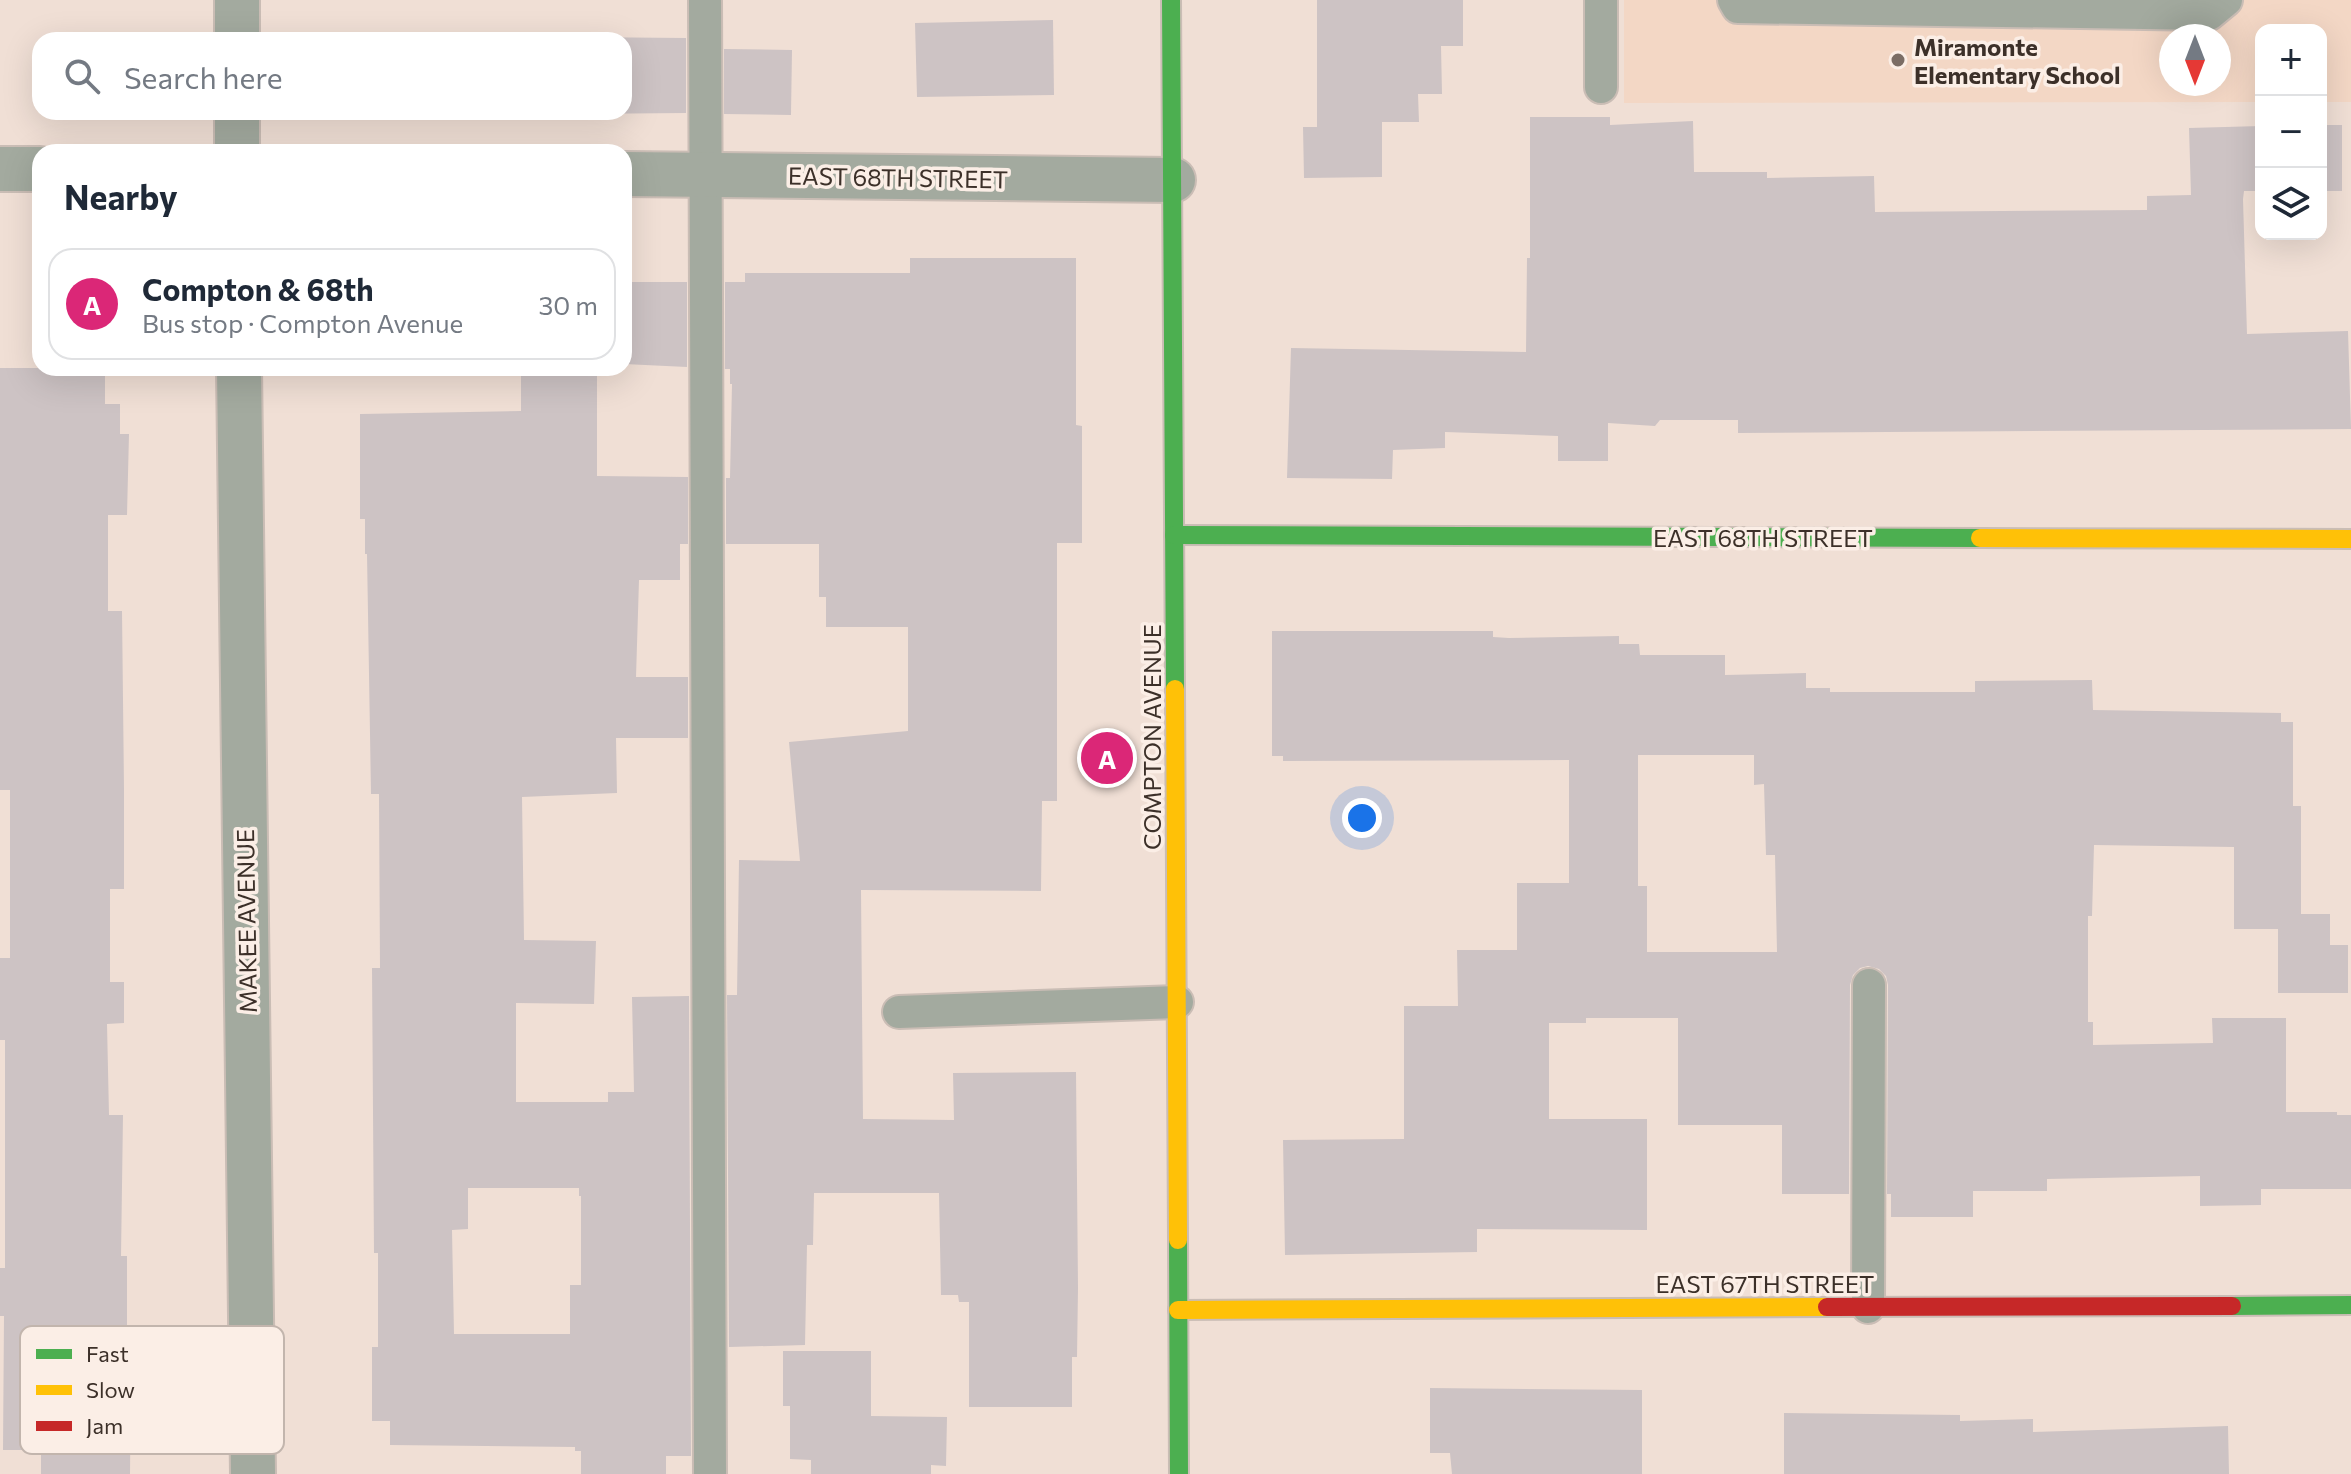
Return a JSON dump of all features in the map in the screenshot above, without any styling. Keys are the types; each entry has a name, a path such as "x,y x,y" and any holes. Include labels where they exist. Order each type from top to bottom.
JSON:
{"street":[{"path":"237,0 237,32"},
{"name":"COMPTON AVENUE","path":"1171,0 1179,1474"},
{"path":"237,120 237,144"},
{"path":"0,169 32,169"},
{"name":"EAST 68TH STREET","path":"632,174 1173,180"},
{"name":"MAKEE AVENUE","path":"239,376 251,1326"},
{"name":"EAST 68TH STREET","path":"1174,535 2351,539"},
{"name":"EAST 67TH STREET","path":"1178,1310 2351,1305"},
{"name":"MAKEE AVENUE","path":"253,1454 253,1474"}],"lane":[{"path":"705,0 710,1474"},
{"path":"1601,0 1601,87"},
{"path":"1734,0 1738,7 2209,14 2226,0"},
{"path":"1868,1307 1869,985"},
{"path":"899,1012 1177,1002"}],"shaded area":[{"name":"Miramonte Elementary School","path":"1624,0 2351,0 2351,102 2327,102 2327,24 2255,24 2255,102 1624,103"}],"building":[{"path":"1317,0 1463,0 1463,46 1441,46 1442,94 1418,94 1419,122 1382,122 1382,177 1304,178 1303,127 1317,127"},
{"path":"1053,20 1054,95 917,97 915,23"},
{"path":"632,38 686,38 686,113 632,113"},
{"path":"724,49 792,50 791,115 724,114"},
{"path":"1530,117 1610,117 1610,125 1693,121 1694,172 1767,172 1767,178 1874,176 1875,212 2147,210 2147,196 2191,195 2189,128 2255,126 2255,191 2244,191 2243,199 2247,334 2348,331 2351,429 1738,433 1738,420 1660,420 1655,426 1608,423 1608,461 1558,461 1558,436 1445,432 1445,448 1393,450 1392,479 1287,478 1291,348 1526,352 1527,258 1530,258"},
{"path":"2327,125 2342,125 2342,191 2327,191"},
{"path":"910,258 1076,258 1076,425 1082,426 1082,543 1057,543 1057,801 1042,801 1041,891 861,890 863,1119 954,1120 953,1073 1076,1072 1078,1288 1077,1357 1072,1357 1072,1407 969,1407 969,1302 959,1302 958,1295 941,1295 939,1193 814,1193 813,1245 807,1245 805,1345 729,1347 727,995 737,995 739,860 800,861 789,742 908,731 908,627 826,627 826,597 819,597 819,544 726,544 726,478 730,478 732,384 730,369 725,369 725,282 745,282 745,273 910,273"},
{"path":"632,282 687,282 687,367 632,364"},
{"path":"0,368 32,368 32,376 105,376 105,404 120,404 120,434 129,434 127,515 108,515 108,611 122,611 124,789 124,889 110,889 110,982 124,982 124,1023 107,1024 109,1115 123,1115 121,1256 127,1256 127,1326 20,1326 20,1450 3,1450 4,1316 0,1316 0,1268 5,1268 5,1040 0,1040 0,958 10,958 10,790 0,790"},
{"path":"521,376 597,376 597,476 688,477 688,544 680,544 680,580 639,580 636,677 688,677 688,738 616,738 617,793 522,797 524,940 596,941 594,1004 516,1003 516,1102 608,1102 608,1092 634,1092 632,997 689,996 691,1456 666,1456 666,1474 581,1474 581,1451 575,1451 575,1447 390,1445 390,1421 372,1421 372,1347 378,1347 378,1253 374,1253 372,968 380,968 379,794 371,794 367,554 365,519 360,519 360,414 521,411","holes":["468,1188 579,1188 581,1285 570,1285 570,1334 454,1334 452,1230 468,1229"]},
{"path":"1272,631 1493,631 1493,637 1509,638 1619,636 1619,644 1639,644 1640,655 1725,655 1725,675 1806,673 1806,688 1830,688 1830,692 1975,692 1975,681 2092,680 2093,710 2281,713 2281,722 2293,722 2293,806 2301,806 2301,914 2330,914 2330,945 2348,945 2348,993 2278,993 2278,929 2234,929 2234,847 2094,845 2092,916 2088,916 2088,1022 2093,1022 2093,1045 2213,1043 2212,1018 2286,1018 2286,1112 2351,1115 2351,1189 2261,1189 2261,1205 2200,1206 2200,1176 2047,1179 2047,1191 1973,1191 1973,1217 1891,1217 1891,1194 1887,1194 1888,985 1886,976 1879,969 1868,966 1860,968 1853,975 1850,985 1849,1194 1782,1194 1782,1125 1678,1125 1678,1018 1586,1018 1586,1023 1549,1023 1549,1119 1647,1119 1647,1230 1477,1229 1477,1252 1285,1255 1283,1140 1404,1139 1404,1006 1458,1006 1457,950 1517,950 1517,883 1569,883 1569,760 1283,761 1283,756 1272,756","holes":["1638,755 1754,755 1754,785 1764,784 1766,855 1775,855 1777,952 1647,952 1647,886 1638,886"]},
{"path":"783,1351 871,1351 871,1416 947,1417 946,1466 931,1465 931,1474 811,1474 811,1460 790,1459 790,1406 783,1406"},
{"path":"1430,1388 1642,1390 1642,1474 1452,1474 1450,1453 1430,1453"},
{"path":"1784,1413 1960,1415 1960,1421 2033,1419 2033,1432 2228,1426 2229,1474 1784,1474"},
{"path":"41,1454 130,1454 130,1474 41,1474"}],"traffic: fast":[{"path":"1171,0 1175,689"},
{"path":"1174,535 1980,538"},
{"path":"1178,1240 1179,1474"},
{"path":"2232,1306 2351,1305"}],"traffic: slow":[{"path":"1980,538 2351,539"},
{"path":"1175,689 1178,1240"},
{"path":"1178,1310 1827,1307"}],"traffic: jam":[{"path":"1827,1307 2232,1306"}],"place":[{"name":"Miramonte Elementary School","path":"1898,60"},
{"name":"Compton & 68th","path":"1107,758"}]}
